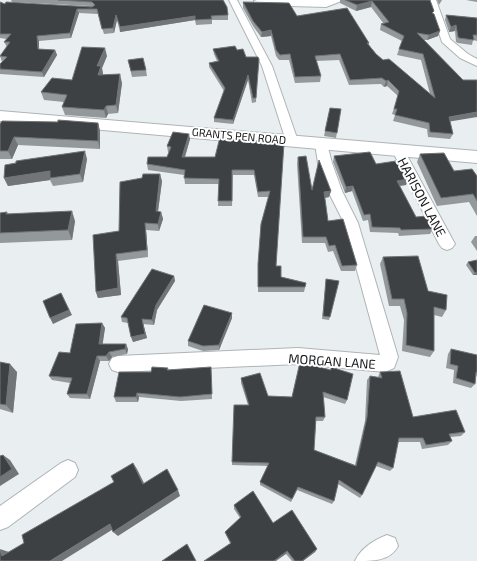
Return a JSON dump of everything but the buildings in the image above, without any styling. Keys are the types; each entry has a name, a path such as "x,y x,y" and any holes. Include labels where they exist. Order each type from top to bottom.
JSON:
{"main road":[{"name":"GRANTS PEN ROAD","path":"0,116 477,157"}],"street":[{"path":"292,141 267,66 234,2 326,4 340,0"},
{"path":"432,0 445,40 464,56 477,63"},
{"name":"MORGAN LANE","path":"118,364 298,356 385,364 388,362 389,357 351,224 335,191 325,163 321,144"},
{"name":"HARISON LANE","path":"398,150 447,244"},
{"path":"0,519 68,470"},
{"path":"367,561 387,546"}]}
